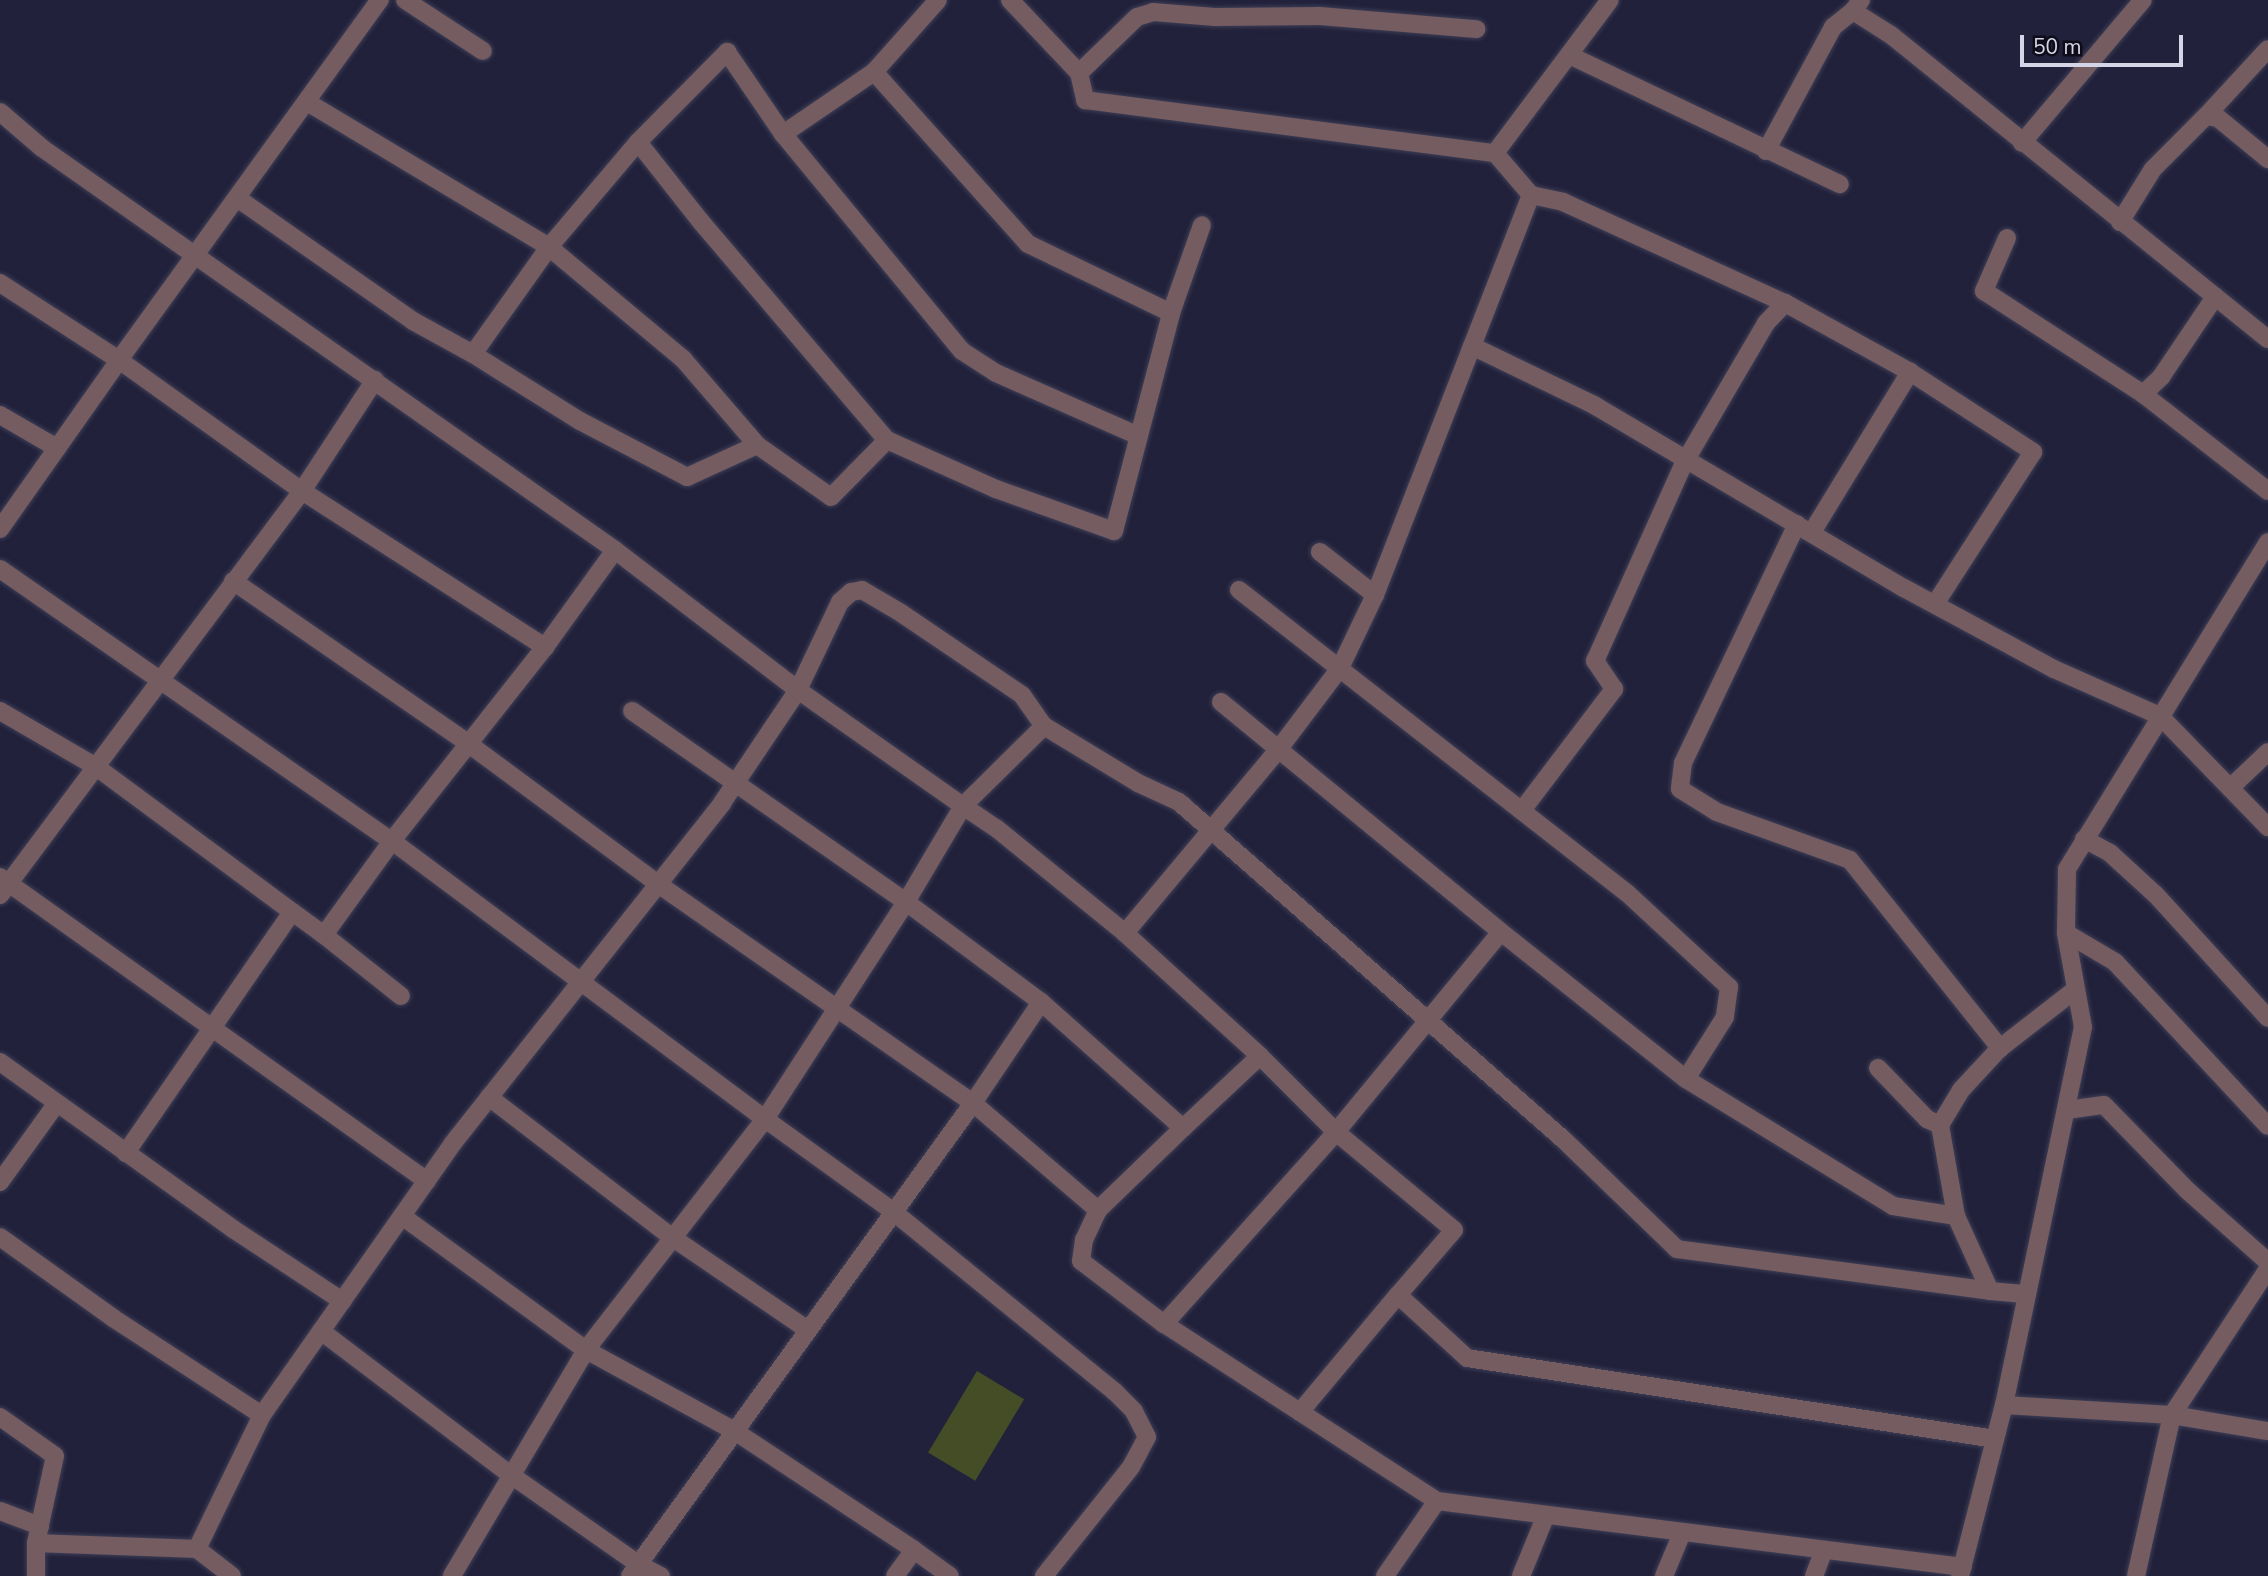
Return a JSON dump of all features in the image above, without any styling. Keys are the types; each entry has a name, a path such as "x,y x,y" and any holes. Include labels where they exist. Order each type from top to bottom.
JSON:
{"street":[{"path":"0,529 380,0"},
{"path":"405,0 483,51"},
{"path":"783,134 874,72 938,0"},
{"path":"1010,0 1079,73 1085,100 1495,153 1531,195 1563,202 1785,303 1910,372 2033,452 1935,604"},
{"path":"1495,153 1610,0"},
{"path":"2022,142 2143,0"},
{"path":"1766,151 1833,27 1857,5 2120,222 2268,339"},
{"path":"1079,73 1137,17 1153,12 1215,17 1320,16 1476,29"},
{"path":"2120,222 2153,169 2268,49"},
{"path":"474,354 549,247 638,142 727,52 783,134 962,351 996,373 1139,436"},
{"path":"1569,55 1840,184"},
{"path":"874,72 1028,244 1171,313"},
{"path":"307,102 549,247 683,359 757,445 831,497 887,440"},
{"path":"0,112 42,148 197,253 615,550 798,690 996,828 1125,933 1260,1056 1336,1132 1454,1230 1300,1412"},
{"path":"2206,116 2218,118 2268,159"},
{"path":"638,142 702,223 887,440 996,489 1114,531 1171,313 1202,225"},
{"path":"1125,933 1278,750 1340,668 1376,595 1531,195"},
{"path":"237,198 413,321 474,354 580,421 687,477 757,445"},
{"path":"2007,238 1984,291 2143,394 2268,491"},
{"path":"0,283 119,360 302,491 545,647"},
{"path":"2143,394 2161,377 2215,297"},
{"path":"1523,809 1614,689 1595,661 1687,459 1766,323 1785,303"},
{"path":"1472,346 1594,405 1935,604 2054,669 2160,716 2268,827"},
{"path":"1910,372 1805,528 1684,763 1680,789 1717,812 1850,860 2000,1048"},
{"path":"375,380 302,491 3,885 427,1181"},
{"path":"0,415 57,448"},
{"path":"1260,1056 1098,1209 1084,1240 1081,1261 1164,1324 1437,1501 1825,1550 1962,1572 2004,1405 2083,1027 2066,933 2067,869 2268,542"},
{"path":"324,935 392,841 545,647 615,550"},
{"path":"1320,552 1376,595"},
{"path":"0,569 160,677 392,841 894,1212 1114,1391 1134,1411 1147,1437 1130,1466 1044,1576"},
{"path":"233,581 469,744 658,884 973,1103 1098,1209"},
{"path":"197,1549 262,1415 489,1097 736,783 798,690 840,602 851,592 862,590 1022,695 1044,726 1138,783 1179,802 1426,1022 1564,1140 1676,1249 2027,1294"},
{"path":"1240,590 1627,892 1729,987 1725,1017 1686,1079"},
{"path":"1220,702 1686,1079 1893,1206 1955,1216"},
{"path":"0,711 95,766 324,935 401,996"},
{"path":"632,711 906,902 1041,1002 1182,1128"},
{"path":"452,1576 586,1350 765,1119 906,902 963,806 1044,726"},
{"path":"2230,788 2268,752"},
{"path":"2084,839 2110,853 2156,895 2268,1017"},
{"path":"126,1153 292,912"},
{"path":"1164,1324 1336,1132 1501,932"},
{"path":"2066,933 2115,962 2268,1126"},
{"path":"1990,1291 1955,1216 1940,1125 1961,1090 2000,1048 2076,989"},
{"path":"634,1570 733,1430 973,1103 1041,1002"},
{"path":"0,1062 233,1229 342,1301"},
{"path":"1878,1068 1927,1119 1940,1125"},
{"path":"489,1097 673,1238 808,1331"},
{"path":"0,1182 57,1103"},
{"path":"2067,1110 2104,1105 2188,1191 2268,1262"},
{"path":"402,1216 586,1350 733,1430 950,1576"},
{"path":"0,1237 113,1318 262,1415"},
{"path":"2136,1576 2172,1415 2268,1269"},
{"path":"1398,1295 1467,1358 1995,1439"},
{"path":"321,1331 634,1570 661,1576"},
{"path":"2004,1405 2172,1415 2268,1431"},
{"path":"0,1417 55,1455 38,1534 36,1576"},
{"path":"1385,1576 1437,1501"},
{"path":"0,1511 38,1534 197,1549 232,1576"},
{"path":"1521,1576 1546,1515"},
{"path":"1664,1576 1682,1533"},
{"path":"895,1576 914,1550"},
{"path":"1814,1576 1825,1550"}],"green space":[{"path":"977,1371 1024,1399 975,1481 928,1452"}]}
